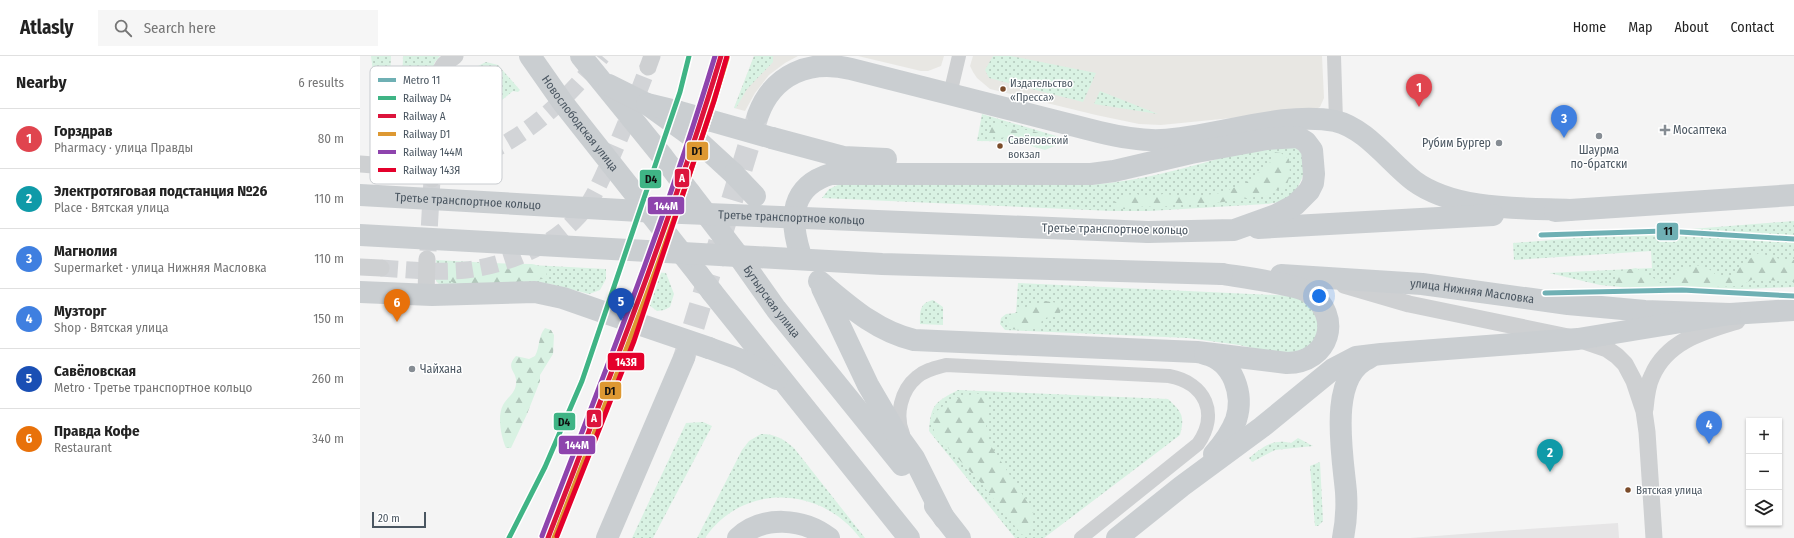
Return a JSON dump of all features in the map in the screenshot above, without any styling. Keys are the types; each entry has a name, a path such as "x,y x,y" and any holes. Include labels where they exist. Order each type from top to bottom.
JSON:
{"main road":[{"path":"522,56 544,78"},
{"name":"Новослободская улица","path":"530,56 544,78 722,306 787,384"},
{"path":"588,66 611,87 647,104 697,140 721,160 784,230 819,281 882,410 914,458 944,518"},
{"name":"Бутырская улица","path":"588,66 638,126 737,254 776,308 960,538"},
{"path":"758,115 763,102 769,93 780,83 804,69 818,66 839,66 1099,132 1134,139 1163,140 1292,119 1336,121 1351,127 1377,146 1414,181 1434,192 1460,200 1495,207 1570,210"},
{"path":"647,104 822,152 859,158 1090,161 1139,154 1211,133"},
{"path":"800,253 795,238 794,226 795,213 800,197 805,188 812,181 830,174 1091,174 1114,171 1191,153 1267,139 1292,137 1303,139 1312,150 1314,167 1313,183 1309,191 1295,204 1276,215 1245,227 1223,230"},
{"name":"Третье транспортное кольцо","path":"360,195 657,212 1148,232 1223,230"},
{"path":"1223,230 1794,196"},
{"path":"360,235 882,264 1222,274 1295,287 1307,291 1320,301 1326,312 1329,326 1326,338 1318,352 1310,359 1298,363 1197,352 914,340 899,336 876,326 819,281"},
{"name":"улица Нижняя Масловка","path":"1222,274 1316,277 1422,284 1568,304 1645,310 1730,314 1794,310"},
{"path":"360,292 426,294 519,291 535,292 563,298 740,359 787,384 909,538"},
{"path":"1117,538 1182,486 1262,427 1333,369 1356,357 1578,339 1730,314"},
{"path":"1182,486 1207,462 1224,442 1233,426 1239,407 1236,385 1230,371 1218,360 1209,355 1197,352"},
{"path":"1343,538 1346,516 1346,493 1341,434 1345,385 1351,372 1360,362 1381,354"},
{"path":"607,538 684,358"},
{"path":"738,538 743,534 753,532 774,522 793,522 811,527 829,538"}],"street":[{"path":"443,66 455,56"},
{"path":"950,94 959,56"},
{"path":"1334,56 1336,121"},
{"path":"360,164 370,165"},
{"path":"426,294 427,259"},
{"path":"360,267 381,268"},
{"path":"1316,277 1409,304 1578,339 1607,349 1617,356 1625,364 1634,381 1644,412 1654,538"},
{"path":"1644,412 1651,377 1658,364 1669,352 1684,340 1704,331 1770,312"},
{"path":"914,458 901,430 899,416 901,399 907,388 917,377 931,369 946,366 1169,376 1181,378 1191,384 1199,391 1205,401 1208,412 1206,429 1198,444 1081,538"}],"shaded area":[{"path":"754,56 798,56 785,63 769,75 755,93 745,111 734,108"},
{"path":"858,56 944,56 941,66 928,71 921,71"},
{"path":"973,56 1322,56 1324,98 1320,107 1314,110 1161,125 1139,124 990,89 977,78 973,72 970,66"},
{"path":"1618,523 1619,538 1410,538 1514,530"}],"green space":[{"path":"371,56 391,56 391,66 372,66"},
{"path":"403,56 440,56 433,66 403,66"},
{"path":"754,56 773,56 773,62 747,89 736,108 734,108"},
{"path":"993,56 1011,56 1096,73 1083,102 989,78 985,70"},
{"path":"486,62 499,66 478,66"},
{"path":"502,70 520,90 518,92 513,91 502,100"},
{"path":"1100,91 1158,114 1094,104"},
{"path":"982,114 1063,138 1062,142 977,141"},
{"path":"999,123 1014,130 1029,130 1055,138 1057,145 1045,150 1004,138 988,136 992,126"},
{"path":"1283,143 1300,151 1303,157 1304,170 1300,183 1292,194 1275,203 1149,211 1112,211 822,198 829,189 840,184 1088,185 1111,183 1158,174 1271,144"},
{"path":"1273,152 1281,153 1289,159 1290,174 1287,185 1267,195 1210,204 1180,204 1156,208 1147,206 1125,209 1117,208 1115,202 1126,195 1137,194 1145,198 1163,194 1193,197 1220,193 1244,184 1269,165"},
{"path":"1794,221 1794,287 1676,292 1600,285 1549,273 1652,268 1651,251 1514,260 1513,243"},
{"path":"1759,253 1784,260 1794,260 1794,282 1753,279 1741,286 1713,287 1700,294 1688,294 1672,288 1659,293 1625,289 1615,284 1616,272 1636,268 1667,286 1675,280 1684,268 1694,266 1705,267 1717,276 1733,276 1743,263"},
{"path":"436,260 606,269 606,279 600,290 589,294 550,284 440,285 436,281"},
{"path":"452,263 532,264 541,267 547,274 542,279 501,284 454,283 448,280 445,274 446,267"},
{"path":"639,271 666,273 674,294 670,307 657,311 649,305 639,288"},
{"path":"1018,283 1294,296 1308,302 1320,322 1316,340 1302,352 1282,354 1239,345 1188,338 1005,330 1000,324 1001,318 1006,314 1016,313"},
{"path":"933,300 943,307 943,325 920,324 921,309 925,303"},
{"path":"1045,301 1058,303 1062,308 1059,315 1042,320 1040,327 1033,327 1029,331 1011,329 1007,325 1009,320 1017,311"},
{"path":"545,328 551,330 554,335 553,354 540,375 540,381 527,414 511,448 506,448 501,432 500,415 503,405 513,393 516,384 511,364 516,356 529,359 535,356 541,334"},
{"path":"958,390 1168,399 1181,415 1182,423 1180,435 1044,538 1015,538 929,431 933,409 939,401"},
{"path":"984,393 989,401 986,428 991,446 1033,511 1032,525 1022,535 981,483 934,433 933,414 951,401 968,395"},
{"path":"703,422 712,426 653,538 632,538 686,423"},
{"path":"761,434 779,438 794,448 865,538 860,538 844,521 825,508 804,500 782,498 760,500 740,507 721,520 705,538 697,538 742,450 749,441"},
{"path":"1298,438 1313,446 1275,450 1252,462 1249,458 1268,444 1279,442 1291,443"},
{"path":"1320,462 1323,521 1318,526 1315,526 1310,466"}],"tunnel":[{"path":"502,145 536,123 554,108 602,56"},
{"path":"381,268 424,271 466,270 481,268 526,253 540,246 566,229 587,206 595,192 609,163 648,67"},
{"path":"684,358 758,115"},
{"path":"428,251 432,184"}],"metro line":[{"name":"11","path":"1541,235 1664,231 1794,239"},
{"name":"11","path":"1545,293 1682,290 1794,296"}],"rail line":[{"name":"D4","path":"509,538 545,467 582,381 680,92 689,56"},
{"name":"144М","path":"542,536 655,238 715,56"},
{"name":"A","path":"548,538 617,359 661,238 721,56"},
{"name":"143Я","path":"557,536 634,341 714,101 727,56"},
{"name":"D1","path":"554,538 623,359 667,239 727,58"}],"place":[{"name":"Издательство «Пресса»","path":"1003,89"},
{"name":"Горздрав","path":"1419,107"},
{"name":"Мосаптека","path":"1665,130"},
{"name":"Шаурма по-братски","path":"1599,136"},
{"name":"Магнолия","path":"1564,138"},
{"name":"Рубим Бургер","path":"1499,143"},
{"name":"Савёловский вокзал","path":"1000,146"},
{"name":"Савёловская","path":"621,321"},
{"name":"Правда Кофе","path":"397,322"},
{"name":"Чайхана","path":"412,369"},
{"name":"Музторг","path":"1709,444"},
{"name":"Электротяговая подстанция №26","path":"1550,472"},
{"name":"Вятская улица","path":"1628,490"}]}
